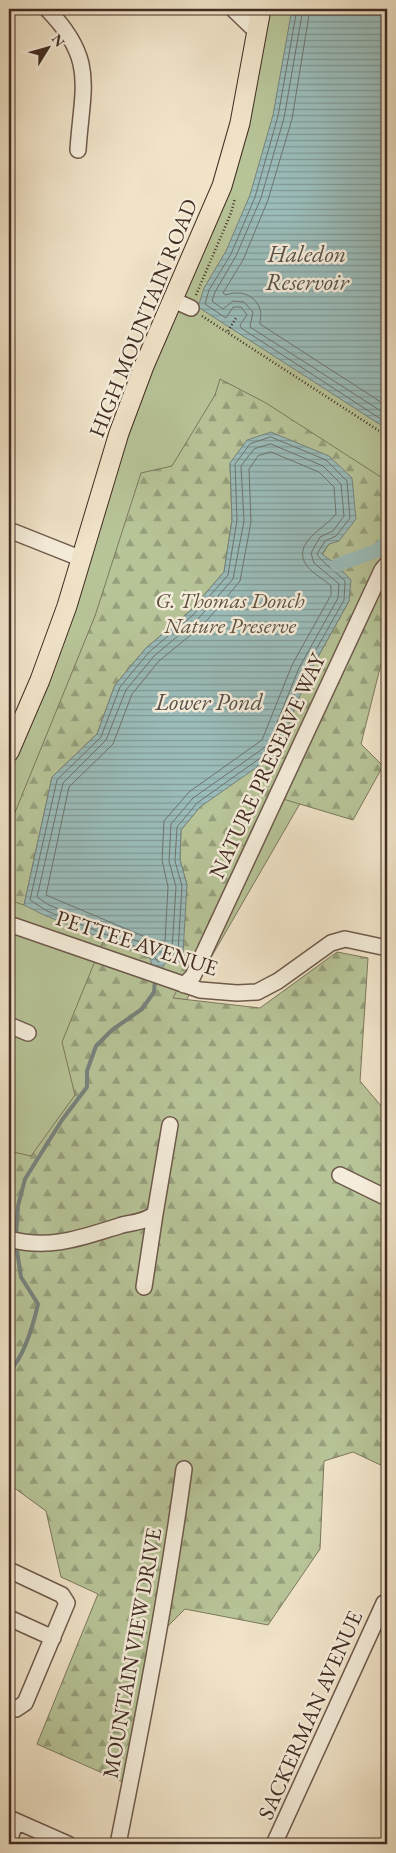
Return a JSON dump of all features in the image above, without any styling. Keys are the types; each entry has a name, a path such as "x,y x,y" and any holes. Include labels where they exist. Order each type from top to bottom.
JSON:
{"main road":[{"name":"HIGH MOUNTAIN ROAD","path":"9,752 47,661 82,559 119,433 144,366 209,218 232,156 262,9"}],"street":[{"path":"46,9 68,34 80,61 85,86 78,150"},
{"path":"233,9 257,32"},
{"path":"173,300 191,308"},
{"path":"9,530 82,559"},
{"name":"NATURE PRESERVE WAY","path":"184,985 193,976 382,570 387,564"},
{"name":"PETTEE AVENUE","path":"9,924 153,975 184,985 217,992 257,992 278,981 331,943 345,939 387,948"},
{"path":"9,1025 28,1033"},
{"path":"144,1287 170,1125"},
{"path":"340,1175 387,1198"},
{"path":"14,1240 42,1245 69,1241 122,1225 145,1221 155,1214"},
{"name":"MOUNTAIN VIEW DRIVE","path":"118,1844 172,1559 184,1469"},
{"path":"9,1570 62,1595 67,1603 25,1703 16,1709 9,1706"},
{"name":"SACKERMAN AVENUE","path":"274,1844 384,1603"},
{"path":"9,1618 53,1638"},
{"path":"9,1841 12,1820 68,1844"}],"path":[{"path":"236,193 231,212 191,308 229,330 387,436"},
{"path":"229,330 236,318"}],"green space":[{"name":"G. Thomas Donch Nature Preserve","path":"261,9 387,9 387,653 161,1044 9,1208 9,752 209,218"},
{"path":"220,379 266,403 387,481 387,640 361,744 383,766 353,820 273,796 173,998 260,1008 337,952 368,958 360,1081 387,1113 387,1468 353,1452 324,1461 320,1549 268,1625 185,1609 158,1636 125,1783 37,1744 98,1594 61,1577 46,1511 9,1484 9,1151 31,1156 75,1095 62,1042 104,939 150,958 162,969 187,885 180,860 181,830 309,673 349,601 337,565 322,555 329,544 230,463 232,520 224,572 190,611 146,648 115,685 97,734 52,777 24,905 9,900 9,827 95,616 141,473 172,466 215,395"}],"water":[{"name":"Haledon Reservoir","path":"292,9 387,9 387,429 198,307 204,288 226,251 250,195 273,115"},
{"name":"Lower Pond","path":"271,432 329,456 352,478 356,519 339,541 329,544 322,554 337,565 351,580 349,601 309,673 277,753 200,807 181,830 180,860 187,885 183,953 179,963 165,963 162,969 152,965 150,958 24,905 52,777 97,734 115,685 146,648 190,611 224,572 232,520 230,463 247,440"}],"waterway":[{"path":"337,565 376,551 387,543"},
{"path":"16,1237 18,1206 25,1179 62,1120 87,1087 87,1071 96,1046 112,1030 142,1009 154,992 155,980"},
{"path":"9,1372 24,1349 38,1304 21,1277 16,1244"}]}
